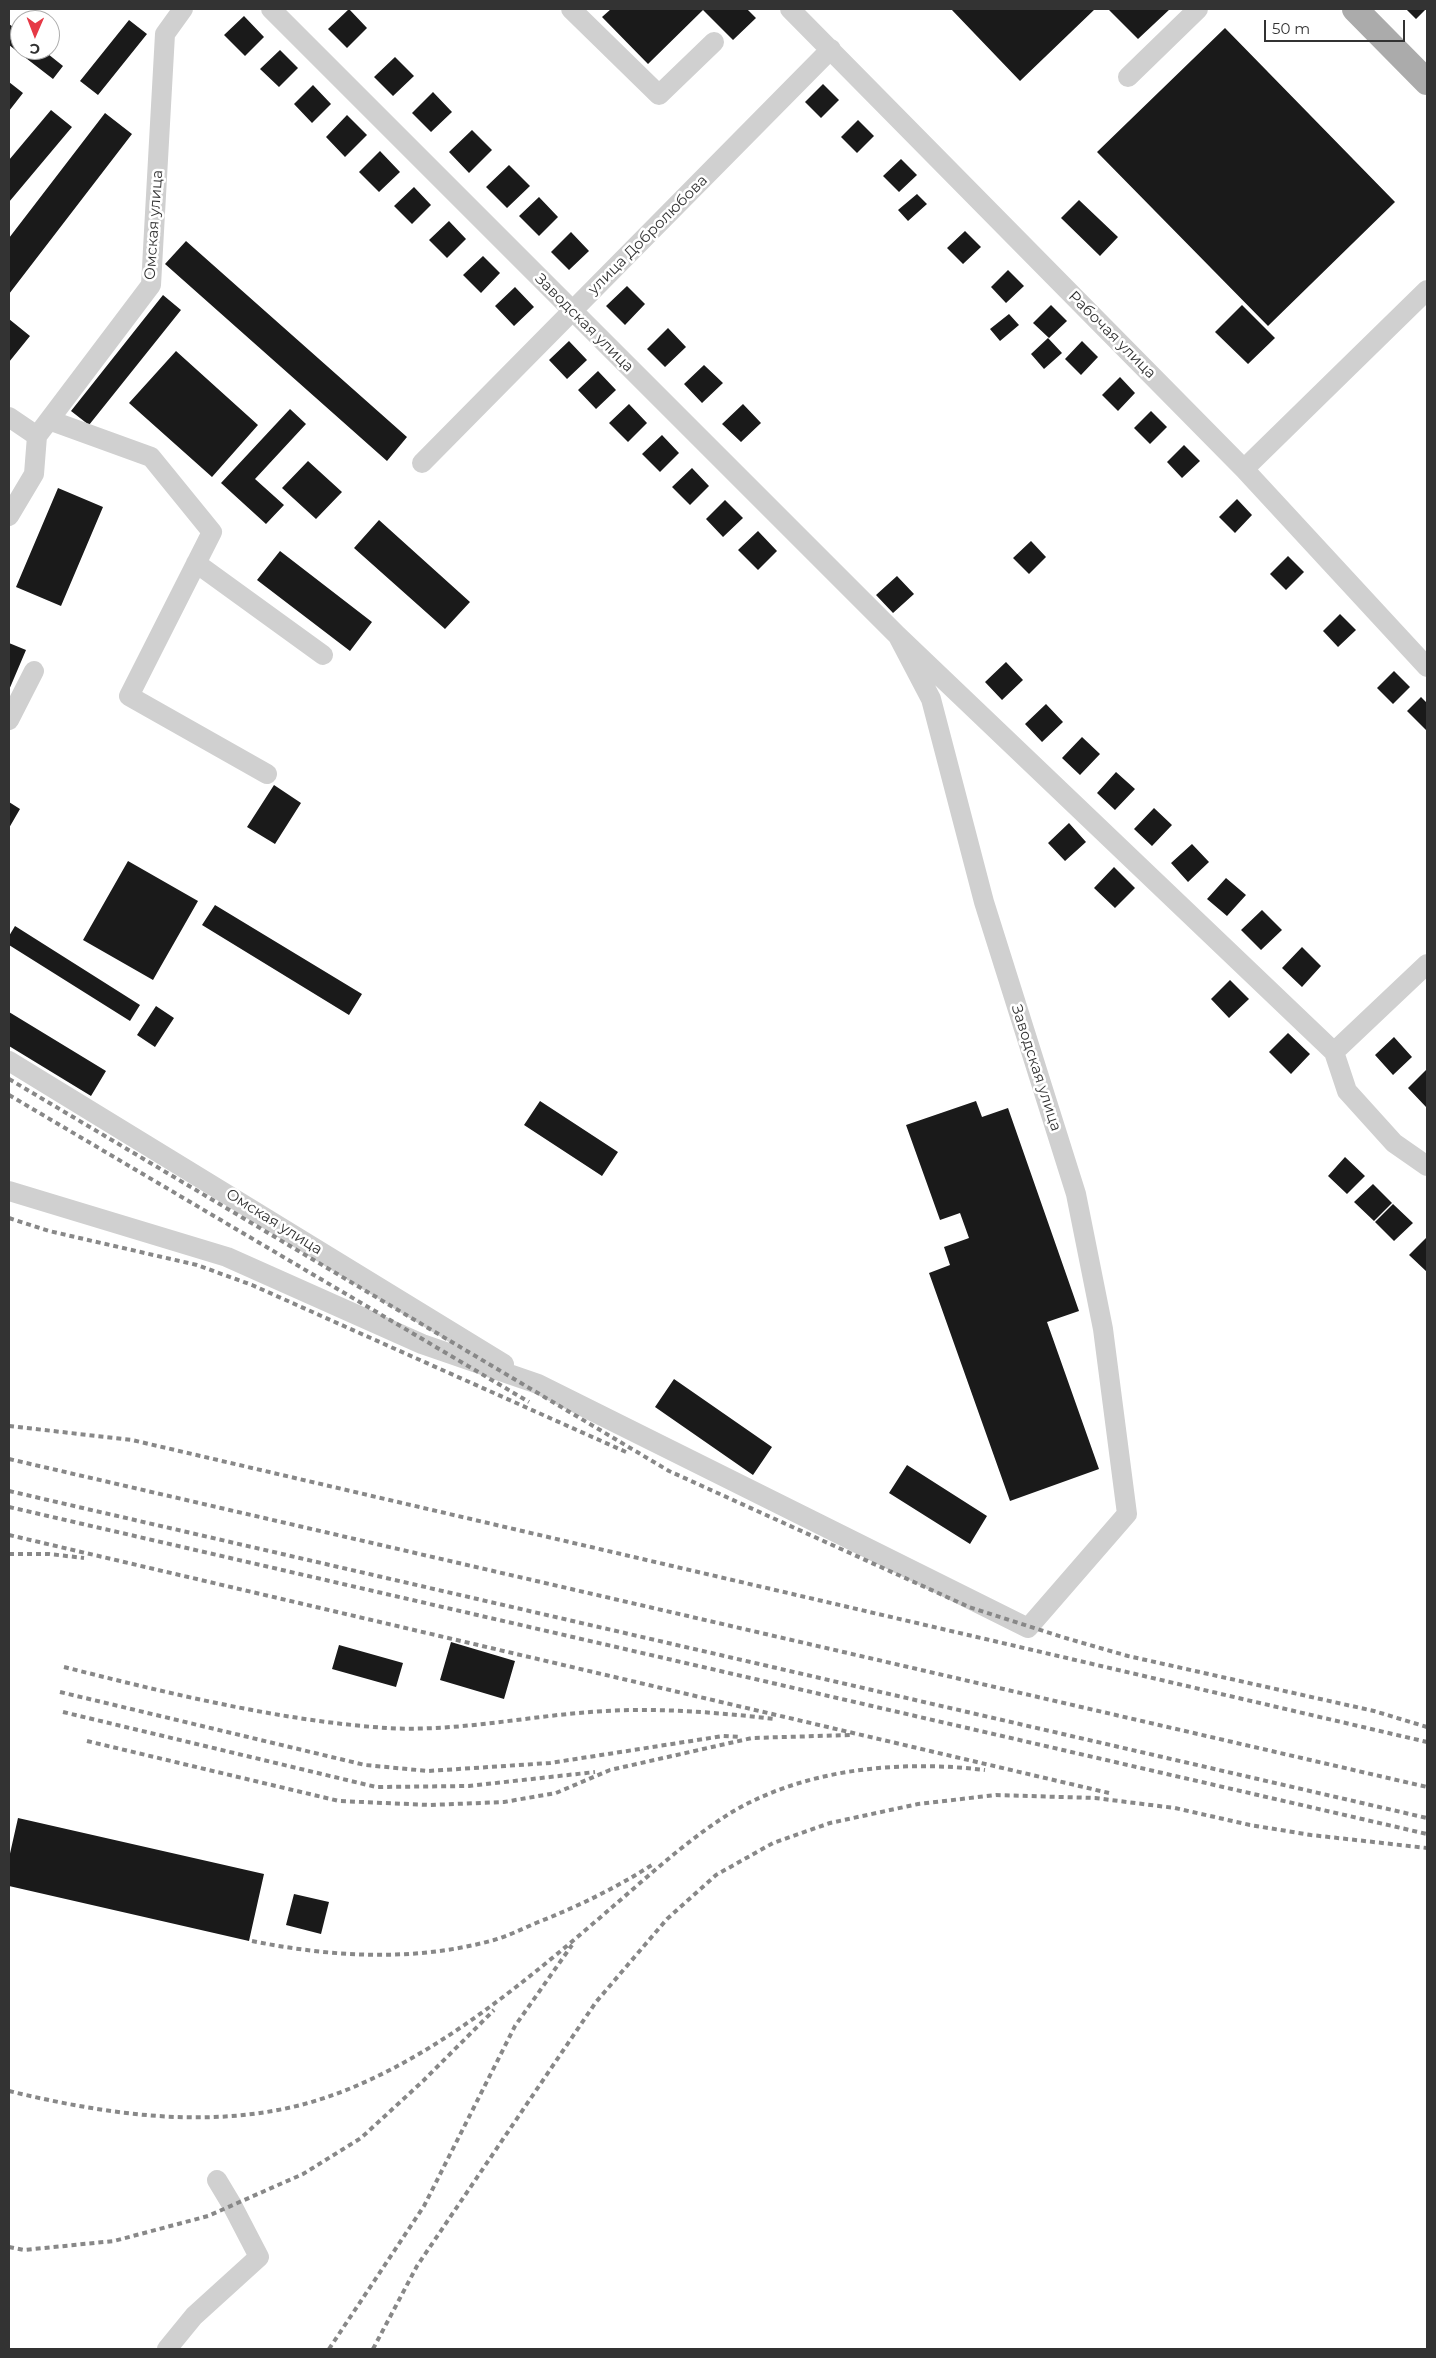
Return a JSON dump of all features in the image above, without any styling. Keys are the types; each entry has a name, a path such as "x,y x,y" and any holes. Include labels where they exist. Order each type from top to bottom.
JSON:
{"main road":[{"path":"1356,9 1427,82"}],"street":[{"name":"Омская улица","path":"37,436 151,285 165,34 183,9"},
{"name":"Заводская улица","path":"271,9 898,636 1334,1052 1347,1092 1394,1143 1427,1166"},
{"path":"572,9 659,95 714,42"},
{"name":"Рабочая улица","path":"790,9 1244,469 1427,667"},
{"path":"1128,77 1198,9"},
{"name":"улица Добролюбова","path":"422,463 831,49"},
{"path":"1244,469 1427,290"},
{"path":"9,417 37,436 34,474 9,516"},
{"path":"49,420 151,457 212,532 129,696 267,774"},
{"path":"196,563 323,655"},
{"name":"Заводская улица","path":"538,1384 1028,1628 1127,1514 1103,1329 1076,1194 984,902 931,699 898,636"},
{"path":"9,720 34,671"},
{"path":"1334,1052 1427,964"},
{"name":"Омская улица","path":"9,1061 538,1384"},
{"path":"9,1191 227,1257 422,1344 538,1384"},
{"path":"167,2349 194,2316 259,2258 232,2205 216,2180"}],"building":[{"path":"349,9 367,28 347,48 328,29"},
{"path":"611,9 747,9 756,18 733,40 703,10 648,64 602,17"},
{"path":"951,9 1095,9 1020,81"},
{"path":"1108,9 1170,9 1138,39"},
{"path":"1406,9 1426,9 1416,19"},
{"path":"244,16 264,37 245,56 224,35"},
{"path":"129,20 147,34 98,95 80,81"},
{"path":"9,24 10,46 9,45"},
{"path":"1225,28 1395,202 1268,326 1097,152"},
{"path":"280,50 298,68 279,87 260,69"},
{"path":"395,57 414,76 393,96 374,77"},
{"path":"28,60 56,60 63,66 53,79"},
{"path":"9,82 23,93 9,111"},
{"path":"823,84 839,100 821,118 805,102"},
{"path":"313,85 331,104 312,123 294,104"},
{"path":"433,92 452,112 431,132 412,113"},
{"path":"51,110 72,127 9,202 9,160"},
{"path":"105,113 132,134 9,294 9,238"},
{"path":"347,115 367,135 345,157 326,137"},
{"path":"858,120 874,136 857,153 841,137"},
{"path":"472,130 492,150 469,173 449,152"},
{"path":"380,151 400,172 379,192 359,172"},
{"path":"901,159 917,175 899,192 883,176"},
{"path":"509,165 530,186 507,208 486,187"},
{"path":"414,187 431,205 412,224 394,206"},
{"path":"917,194 927,204 908,221 898,210"},
{"path":"539,197 558,217 539,236 519,216"},
{"path":"1079,200 1118,237 1100,256 1061,218"},
{"path":"449,221 466,239 447,258 429,240"},
{"path":"965,231 981,247 963,264 947,248"},
{"path":"571,232 589,251 569,270 551,252"},
{"path":"186,241 407,437 387,461 165,264"},
{"path":"483,256 500,273 481,293 463,275"},
{"path":"1008,270 1024,286 1006,303 991,287"},
{"path":"627,286 645,304 625,325 606,306"},
{"path":"515,287 534,307 514,326 495,306"},
{"path":"163,295 181,310 89,425 71,411"},
{"path":"1051,305 1067,321 1049,338 1033,323"},
{"path":"1242,305 1275,338 1248,364 1215,332"},
{"path":"1009,314 1019,325 1000,341 990,329"},
{"path":"9,319 30,336 9,362"},
{"path":"668,328 686,347 665,367 647,349"},
{"path":"1048,338 1062,353 1044,369 1031,354"},
{"path":"569,341 587,360 567,379 549,360"},
{"path":"1082,341 1098,357 1081,375 1065,359"},
{"path":"176,351 258,425 212,477 129,403"},
{"path":"704,365 723,383 702,403 684,384"},
{"path":"598,371 616,390 596,409 578,390"},
{"path":"1120,377 1135,393 1118,411 1102,395"},
{"path":"629,404 647,423 628,442 609,423"},
{"path":"743,404 761,423 741,442 722,424"},
{"path":"290,409 306,424 255,479 284,505 266,524 221,483"},
{"path":"1151,411 1167,427 1150,444 1134,428"},
{"path":"662,435 679,453 660,472 642,454"},
{"path":"1184,445 1200,461 1182,478 1167,462"},
{"path":"308,461 342,492 316,519 282,488"},
{"path":"692,468 709,486 690,505 672,487"},
{"path":"58,488 103,507 61,606 16,587"},
{"path":"1237,499 1252,515 1235,533 1219,517"},
{"path":"725,500 743,518 723,537 706,519"},
{"path":"379,520 470,602 445,629 354,548"},
{"path":"758,531 777,551 758,570 738,550"},
{"path":"1031,541 1046,557 1029,574 1013,558"},
{"path":"280,551 372,622 350,651 257,580"},
{"path":"1288,556 1304,572 1286,590 1270,574"},
{"path":"897,576 914,594 893,613 876,595"},
{"path":"1340,614 1356,630 1338,647 1323,631"},
{"path":"9,643 26,650 9,690"},
{"path":"1006,662 1023,680 1002,700 985,682"},
{"path":"1394,671 1410,687 1393,704 1377,688"},
{"path":"1421,697 1427,703 1427,731 1407,711"},
{"path":"1046,704 1063,722 1042,742 1025,724"},
{"path":"1082,737 1100,754 1080,775 1062,758"},
{"path":"1116,772 1135,789 1115,810 1097,793"},
{"path":"274,785 301,803 275,844 247,827"},
{"path":"9,802 20,809 9,828"},
{"path":"1154,808 1172,825 1152,846 1134,829"},
{"path":"1069,823 1086,842 1065,861 1048,843"},
{"path":"1192,844 1209,862 1188,882 1171,863"},
{"path":"128,861 198,901 153,980 83,940"},
{"path":"1114,867 1135,888 1115,908 1094,888"},
{"path":"1226,878 1246,895 1227,916 1207,899"},
{"path":"215,905 362,994 349,1015 202,925"},
{"path":"1262,910 1282,930 1261,950 1241,930"},
{"path":"15,926 140,1005 130,1021 9,945 9,936"},
{"path":"1302,947 1321,966 1302,987 1282,968"},
{"path":"1230,980 1249,999 1229,1018 1211,999"},
{"path":"156,1006 174,1018 155,1047 137,1035"},
{"path":"9,1012 106,1071 91,1096 9,1046"},
{"path":"1288,1033 1310,1054 1291,1074 1269,1052"},
{"path":"1394,1037 1412,1057 1393,1075 1375,1055"},
{"path":"1427,1069 1427,1106 1426,1107 1408,1088"},
{"path":"540,1101 618,1152 602,1176 524,1125"},
{"path":"976,1101 982,1117 1008,1108 1079,1311 1047,1322 1099,1469 1010,1501 929,1273 950,1265 944,1247 969,1238 960,1213 940,1220 906,1125"},
{"path":"1345,1157 1365,1176 1347,1194 1328,1176"},
{"path":"1373,1184 1392,1203 1374,1221 1354,1202"},
{"path":"1393,1204 1413,1223 1394,1241 1375,1222"},
{"path":"1427,1237 1427,1272 1409,1255"},
{"path":"674,1379 772,1447 753,1475 655,1407"},
{"path":"907,1465 987,1516 970,1544 889,1493"},
{"path":"451,1642 515,1661 504,1699 440,1680"},
{"path":"339,1645 403,1663 396,1687 332,1669"},
{"path":"18,1818 264,1874 249,1941 9,1886 9,1858"},
{"path":"294,1894 329,1902 321,1934 286,1925"}],"railway":[{"path":"9,1079 669,1471 969,1607 1128,1656 1374,1711 1427,1727"},
{"path":"9,1095 529,1402"},
{"path":"9,1218 49,1231 197,1265 252,1285 626,1452"},
{"path":"9,1426 132,1440 1427,1742"},
{"path":"9,1459 1427,1787"},
{"path":"9,1491 1427,1818"},
{"path":"9,1507 1427,1834"},
{"path":"9,1535 1109,1793"},
{"path":"9,1554 49,1554 84,1558"},
{"path":"64,1667 224,1705 306,1719 387,1728 438,1728 565,1714 636,1710 706,1712 775,1719"},
{"path":"60,1692 365,1765 428,1771 550,1763 723,1736 740,1737"},
{"path":"63,1712 376,1787 469,1786 595,1772"},
{"path":"87,1741 339,1801 430,1805 504,1802 556,1793 610,1770 752,1738 850,1735"},
{"path":"9,2091 109,2111 177,2117 244,2115 278,2110 325,2098 371,2079 416,2056 459,2028 502,1998 542,1966 687,1844 732,1812 761,1797 791,1785 823,1777 888,1767 921,1766 985,1770"},
{"path":"373,2349 417,2266 596,2002 667,1919 716,1875 773,1843 830,1823 918,1804 996,1795 1095,1798 1175,1808 1250,1825 1311,1835 1427,1848"},
{"path":"252,1941 312,1951 373,1955 434,1952 464,1947 494,1940 567,1910 612,1888 655,1863"},
{"path":"329,2349 424,2206 515,2026 572,1945"},
{"path":"9,2247 24,2250 114,2241 208,2216 303,2174 361,2138 423,2081 494,2010"}]}
